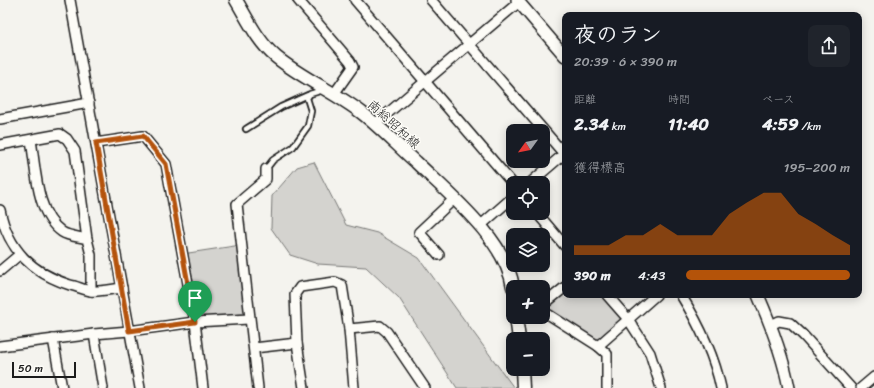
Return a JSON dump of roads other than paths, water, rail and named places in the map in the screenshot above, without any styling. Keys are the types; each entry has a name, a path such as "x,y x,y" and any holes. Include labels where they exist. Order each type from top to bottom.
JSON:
{"main road":[{"name":"南総昭和線","path":"236,0 262,43 276,56 293,69 362,113 454,199 480,226 503,258 511,280"},
{"path":"523,376 524,388"}],"street":[{"path":"70,0 140,388"},
{"path":"298,0 350,61 353,67 330,92"},
{"path":"356,0 506,176"},
{"path":"431,0 562,151"},
{"path":"375,124 518,1 562,52"},
{"path":"0,119 89,104"},
{"path":"0,145 60,134 67,139 75,151 87,238 91,255 91,291"},
{"path":"96,143 143,136 166,164 195,322 203,388"},
{"path":"31,140 41,202 46,215 64,233 87,238"},
{"path":"538,176 562,156"},
{"path":"258,388 237,204 266,179 266,169"},
{"path":"439,254 419,232 454,199"},
{"path":"480,226 506,203"},
{"path":"0,210 3,225 19,255 39,271 56,280 91,291 122,288"},
{"path":"543,220 562,242"},
{"path":"0,271 19,255"},
{"path":"304,388 297,343 295,294 300,287 335,282 342,285 349,329 354,388"},
{"path":"550,300 562,290"},
{"path":"610,298 628,319 650,353 661,388"},
{"path":"598,346 652,298"},
{"path":"683,298 695,317 717,371 721,388"},
{"path":"759,298 771,325 789,388"},
{"path":"550,315 598,346 607,354 607,388"},
{"path":"0,346 195,322 249,319"},
{"path":"771,325 780,321 790,323 803,335 851,388"},
{"path":"349,329 380,326 387,332 423,388"},
{"path":"94,334 103,388"},
{"path":"53,339 62,388"},
{"path":"254,348 297,343"},
{"path":"861,388 874,377"}],"lane":[{"path":"246,128 281,107 310,94 330,92"},
{"path":"266,169 273,160 293,147 308,126 311,112 307,98 310,94"}]}
